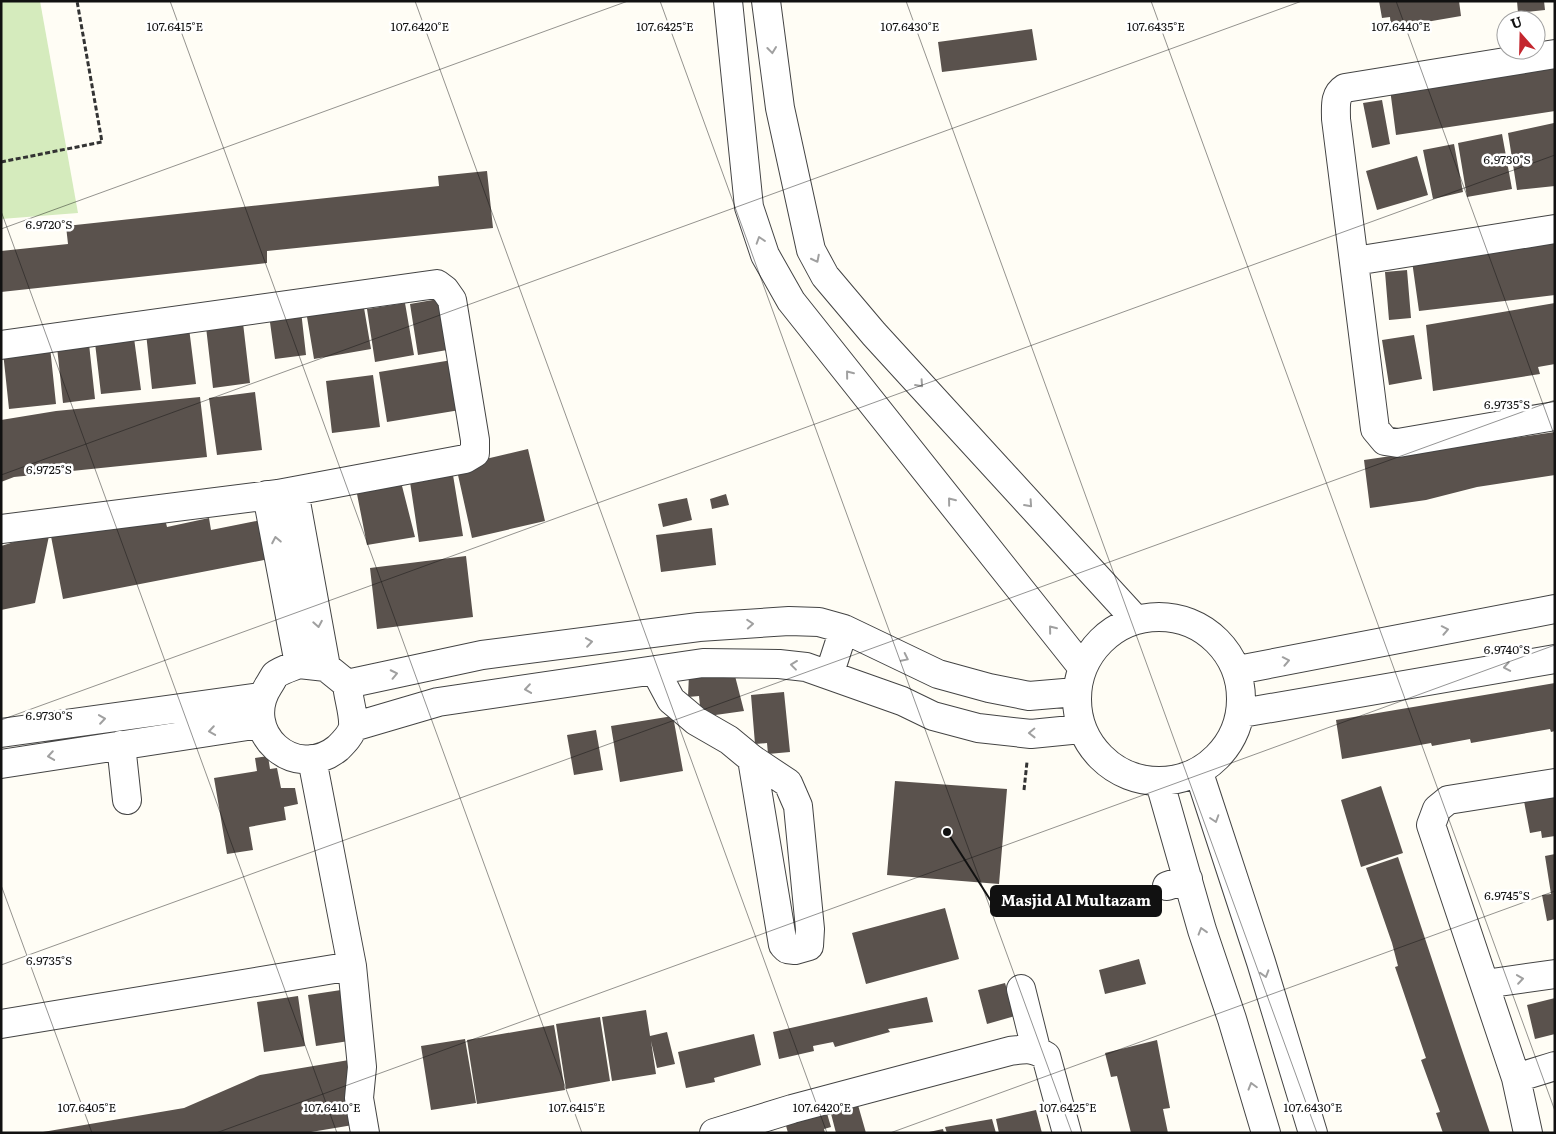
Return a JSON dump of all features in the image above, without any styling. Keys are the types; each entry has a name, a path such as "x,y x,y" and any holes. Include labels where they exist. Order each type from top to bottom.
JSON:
{"street":[{"path":"728,1 749,207 765,255 791,301 1079,679"},
{"path":"766,1 780,108 811,250 825,276 874,334 1136,620"},
{"path":"1555,54 1345,88 1339,92 1336,99 1336,119 1375,429 1385,441 1398,444 1555,416"},
{"path":"740,111 780,108"},
{"path":"1355,261 1555,229"},
{"path":"1,345 437,284 445,290 452,300 475,440 475,452 464,459 294,491 1,529"},
{"path":"294,491 313,666"},
{"path":"267,495 313,666"},
{"path":"1238,670 1555,609"},
{"path":"1167,616 1197,625 1222,644 1238,670 1242,713 1228,748 1199,773 1160,783 1112,768 1081,729 1079,679 1095,646 1113,630 1136,620 1167,616"},
{"path":"346,684 353,727 344,743 330,754 312,760 290,757 271,744 260,724 261,697 275,675 313,666 346,684 482,654 550,648 698,627 789,621 819,622 844,629 938,674 1028,696 1079,679"},
{"path":"829,675 844,629"},
{"path":"550,648 554,685"},
{"path":"482,654 489,695"},
{"path":"1322,654 1329,698"},
{"path":"1242,713 1555,658"},
{"path":"353,727 438,702 703,663 779,664 806,667 902,701 933,716 978,728 1031,734 1081,729"},
{"path":"655,670 671,700 696,721 729,740 752,759 788,783 798,806 809,946 795,950 786,948 783,945 752,759"},
{"path":"1,733 261,697"},
{"path":"1,764 260,724"},
{"path":"121,745 127,800"},
{"path":"312,760 352,966 362,1067 359,1098 365,1133"},
{"path":"1199,773 1261,962 1313,1133"},
{"path":"1160,783 1178,882 1202,930 1232,1020 1266,1133"},
{"path":"1528,1133 1516,1078 1431,825 1437,809 1448,800 1555,783"},
{"path":"772,882 805,880"},
{"path":"1,1024 352,966"},
{"path":"1485,984 1555,974"},
{"path":"1022,989 1036,1049"},
{"path":"712,1132 1010,1051 1036,1049 1046,1056 1067,1133"},
{"path":"1516,1078 1555,1066"},
{"path":"362,1067 374,1095 380,1133"}],"path":[{"path":"1,162 102,142 77,1"}],"green space":[{"path":"1,1 40,1 78,213 1,219"}],"building":[{"path":"1379,1 1459,1 1461,16 1391,28 1390,17 1382,18"},
{"path":"1517,1 1544,1 1545,10 1518,10"},
{"path":"1032,29 1037,60 942,72 938,42"},
{"path":"1555,62 1555,111 1396,135 1390,89"},
{"path":"1382,100 1390,144 1372,148 1363,103"},
{"path":"1554,123 1555,186 1517,190 1508,133"},
{"path":"1502,134 1512,189 1467,197 1458,143"},
{"path":"1454,144 1463,192 1433,199 1423,150"},
{"path":"1417,156 1428,195 1377,210 1366,171"},
{"path":"487,171 493,228 267,251 267,263 1,292 1,251 68,244 66,226 439,186 438,176"},
{"path":"1555,232 1555,295 1419,311 1411,254"},
{"path":"1407,270 1411,318 1389,320 1385,272"},
{"path":"444,298 453,349 418,355 410,304"},
{"path":"363,302 371,349 314,359 306,311"},
{"path":"405,303 414,355 375,362 367,309"},
{"path":"1555,303 1555,364 1538,367 1540,374 1433,391 1426,325"},
{"path":"301,311 306,355 275,359 269,315"},
{"path":"243,323 250,383 213,388 206,327"},
{"path":"189,328 196,384 152,389 146,333"},
{"path":"1414,335 1422,379 1389,385 1382,340"},
{"path":"134,338 141,390 101,394 95,343"},
{"path":"89,344 95,399 63,403 57,347"},
{"path":"50,347 56,404 9,409 3,352"},
{"path":"452,360 460,410 387,422 379,372"},
{"path":"373,375 380,427 332,433 326,381"},
{"path":"255,392 262,450 217,455 209,398"},
{"path":"200,397 207,457 14,477 1,482 1,420 56,411"},
{"path":"1555,432 1555,475 1477,487 1426,500 1370,508 1364,460"},
{"path":"528,449 545,521 472,538 456,466"},
{"path":"453,475 463,536 419,542 410,482"},
{"path":"401,482 415,537 367,545 356,489"},
{"path":"726,494 729,505 712,509 710,499"},
{"path":"687,498 692,520 663,527 658,504"},
{"path":"209,518 211,530 266,519 274,558 63,599 50,531 108,520 110,529 165,519 167,527"},
{"path":"712,528 716,565 661,572 656,535"},
{"path":"50,531 35,603 1,610 1,546"},
{"path":"466,556 473,617 377,629 370,568"},
{"path":"734,672 744,711 701,717 699,696 688,697 689,674"},
{"path":"1555,683 1555,731 1551,732 1550,729 1471,743 1470,739 1432,746 1431,743 1342,759 1336,720"},
{"path":"784,692 790,752 768,754 767,743 755,744 751,695"},
{"path":"673,716 683,771 620,782 611,726"},
{"path":"596,730 603,770 574,775 567,735"},
{"path":"268,756 270,769 277,768 281,788 295,788 298,804 284,807 286,820 249,827 253,850 227,854 214,778 257,771 255,758"},
{"path":"895,781 1007,789 999,884 887,875"},
{"path":"1381,786 1403,853 1361,867 1341,800"},
{"path":"1551,791 1552,798 1555,797 1555,836 1542,838 1541,831 1530,833 1523,796"},
{"path":"1555,854 1555,919 1547,921 1542,895 1551,894 1545,856"},
{"path":"1398,857 1490,1133 1443,1133 1436,1113 1440,1112 1421,1060 1426,1058 1395,967 1398,966 1392,943 1366,868"},
{"path":"945,908 959,959 866,984 852,933"},
{"path":"1139,959 1146,984 1105,994 1099,970"},
{"path":"1005,983 1015,1016 987,1024 978,990"},
{"path":"341,990 349,1041 316,1046 308,995"},
{"path":"298,996 305,1046 264,1052 257,1002"},
{"path":"927,997 933,1022 888,1029 890,1032 835,1047 833,1042 813,1046 814,1051 779,1059 773,1032"},
{"path":"1555,998 1555,1034 1535,1039 1527,1005"},
{"path":"646,1010 650,1036 667,1032 675,1064 657,1068 651,1041 656,1074 612,1081 602,1017"},
{"path":"600,1017 610,1081 566,1089 556,1024"},
{"path":"554,1025 565,1090 477,1104 467,1040"},
{"path":"754,1034 761,1065 714,1078 715,1082 686,1088 678,1052"},
{"path":"465,1039 476,1103 431,1110 421,1046"},
{"path":"1157,1040 1170,1108 1163,1109 1168,1133 1131,1133 1117,1076 1111,1077 1105,1053"},
{"path":"349,1060 359,1124 305,1133 37,1133 184,1108 260,1075"},
{"path":"856,1098 866,1133 836,1133 829,1106"},
{"path":"826,1110 831,1127 824,1129 825,1133 788,1133 785,1122"},
{"path":"1036,1110 1042,1133 999,1133 996,1119"},
{"path":"992,1119 996,1133 947,1133 945,1127"},
{"path":"943,1129 944,1133 929,1133 929,1132"}],"place":[{"name":"Masjid Al Multazam","path":"947,832"}]}
